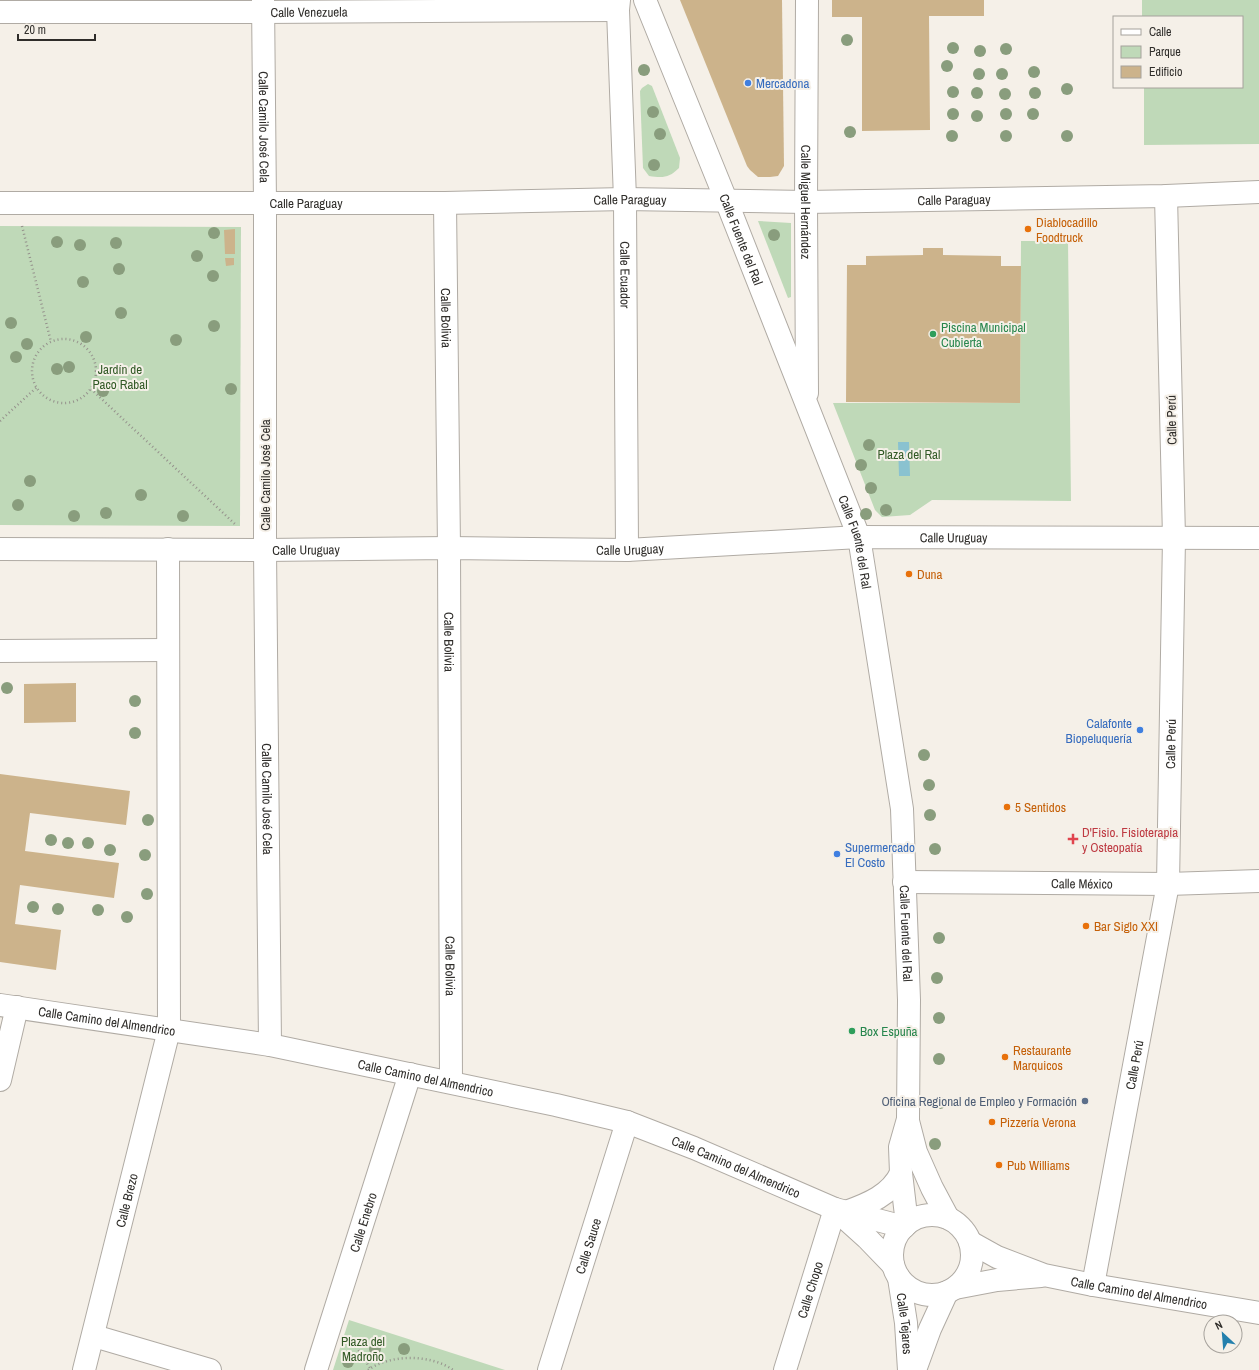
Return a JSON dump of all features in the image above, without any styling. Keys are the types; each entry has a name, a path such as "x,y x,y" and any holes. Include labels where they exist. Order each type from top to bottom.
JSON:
{"street":[{"name":"Calle Fuente del Ral","path":"645,0 808,405 859,537 902,809 909,1000 908,1119 916,1152 932,1188 948,1218"},
{"name":"Calle Miguel Hernández","path":"807,0 806,202 808,405"},
{"name":"Calle Venezuela","path":"0,12 263,6 619,5"},
{"name":"Calle Ecuador","path":"619,5 625,199 627,550"},
{"name":"Calle Camilo José Cela","path":"263,6 265,203 265,550 270,1045"},
{"name":"Calle Paraguay","path":"8,203 445,203 625,199 806,202 1166,196 1259,192"},
{"name":"Calle Perú","path":"1093,1285 1168,884 1174,538 1166,196"},
{"name":"Calle Bolivia","path":"445,203 449,548 451,1082"},
{"name":"Calle Uruguay","path":"0,549 265,550 449,548 627,550 859,537 1259,538"},
{"name":"Calle Brezo","path":"84,1370 94,1336 169,1030 168,549"},
{"path":"0,651 168,650"},
{"name":"Calle México","path":"904,882 1168,884 1259,881"},
{"name":"Calle Camino del Almendrico","path":"9,1006 270,1045 451,1082 627,1122 694,1148 840,1210 906,1226"},
{"path":"0,1080 9,1006"},
{"name":"Calle Enebro","path":"316,1370 410,1074"},
{"name":"Calle Fuente del Ral","path":"906,1226 900,1147 908,1119"},
{"name":"Calle Sauce","path":"549,1370 627,1122"},
{"path":"840,1210 864,1205 881,1196 896,1183 901,1173"},
{"name":"Calle Camino del Almendrico","path":"840,1210 896,1271"},
{"name":"Calle Chopo","path":"785,1370 840,1210"},
{"path":"934,1215 948,1218 958,1224 966,1232 970,1242 972,1261 969,1272 962,1282 951,1290 936,1295 924,1294 912,1290 896,1271 892,1253 894,1242 899,1232 915,1219 925,1216 934,1215"},
{"name":"Calle Camino del Almendrico","path":"970,1242 997,1257 1044,1275 1093,1285 1259,1313"},
{"name":"Calle Tejares","path":"896,1271 906,1323 909,1370"},
{"name":"Calle Camino del Almendrico","path":"951,1290 997,1280 1044,1275"},
{"name":"Calle Tejares","path":"915,1370 930,1329 951,1290"},
{"path":"94,1336 210,1370"}],"path":[{"path":"8,203 51,342"},
{"path":"61,339 71,340 81,344 89,350 94,359 96,369 95,380 91,389 74,401 63,403 53,401 44,395 37,387 33,377 33,367 36,356 42,348 51,342 61,339"},
{"path":"0,421 37,387"},
{"path":"91,389 224,514 265,550"},
{"path":"368,1370 395,1358 422,1358 447,1366 453,1370"}],"green space":[{"path":"1142,0 1259,0 1259,144 1144,145 1144,88 1243,88 1243,16 1142,16"},
{"path":"648,84 652,86 680,158 679,168 672,174 666,176 649,176 643,168 640,91"},
{"path":"758,221 791,223 791,297 788,298"},
{"name":"Jardín de Paco Rabal","path":"0,226 241,227 240,526 0,525"},
{"name":"Plaza del Ral","path":"1021,241 1068,241 1071,501 932,500 910,515 882,517 875,510 833,403 1020,403"},
{"name":"Plaza del Madroño","path":"349,1320 505,1370 333,1370"}],"water":[{"path":"898,442 909,442 910,476 899,476"}],"building":[{"name":"Mercadona","path":"680,0 782,0 784,166 778,176 758,177 747,166"},
{"path":"832,0 984,0 984,16 929,16 930,130 862,131 862,17 832,17"},
{"path":"235,229 235,254 225,254 224,230"},
{"name":"Piscina Municipal Cubierta","path":"923,248 943,248 943,255 1001,256 1001,266 1021,266 1020,403 846,402 847,265 866,265 866,256 923,255"},
{"path":"225,258 234,258 234,265 226,266"},
{"path":"76,683 76,722 24,723 24,684"},
{"path":"0,774 130,791 126,825 30,813 25,851 119,863 114,898 20,885 15,924 61,930 56,970 0,962"}],"place":[{"name":"Mercadona","path":"748,83"},
{"name":"Diablocadillo Foodtruck","path":"1028,229"},
{"name":"Piscina Municipal Cubierta","path":"933,334"},
{"name":"Duna","path":"909,574"},
{"name":"Calafonte Biopeluquería","path":"1140,730"},
{"name":"5 Sentidos","path":"1007,807"},
{"name":"D'Fisio. Fisioterapia y Osteopatía","path":"1073,839"},
{"name":"Supermercado El Costo","path":"837,854"},
{"name":"Bar Siglo XXI","path":"1086,926"},
{"name":"Box Espuña","path":"852,1031"},
{"name":"Restaurante Marquicos","path":"1005,1057"},
{"name":"Oficina Regional de Empleo y Formación","path":"1085,1101"},
{"name":"Pizzería Verona","path":"992,1122"},
{"name":"Pub Williams","path":"999,1165"}]}
